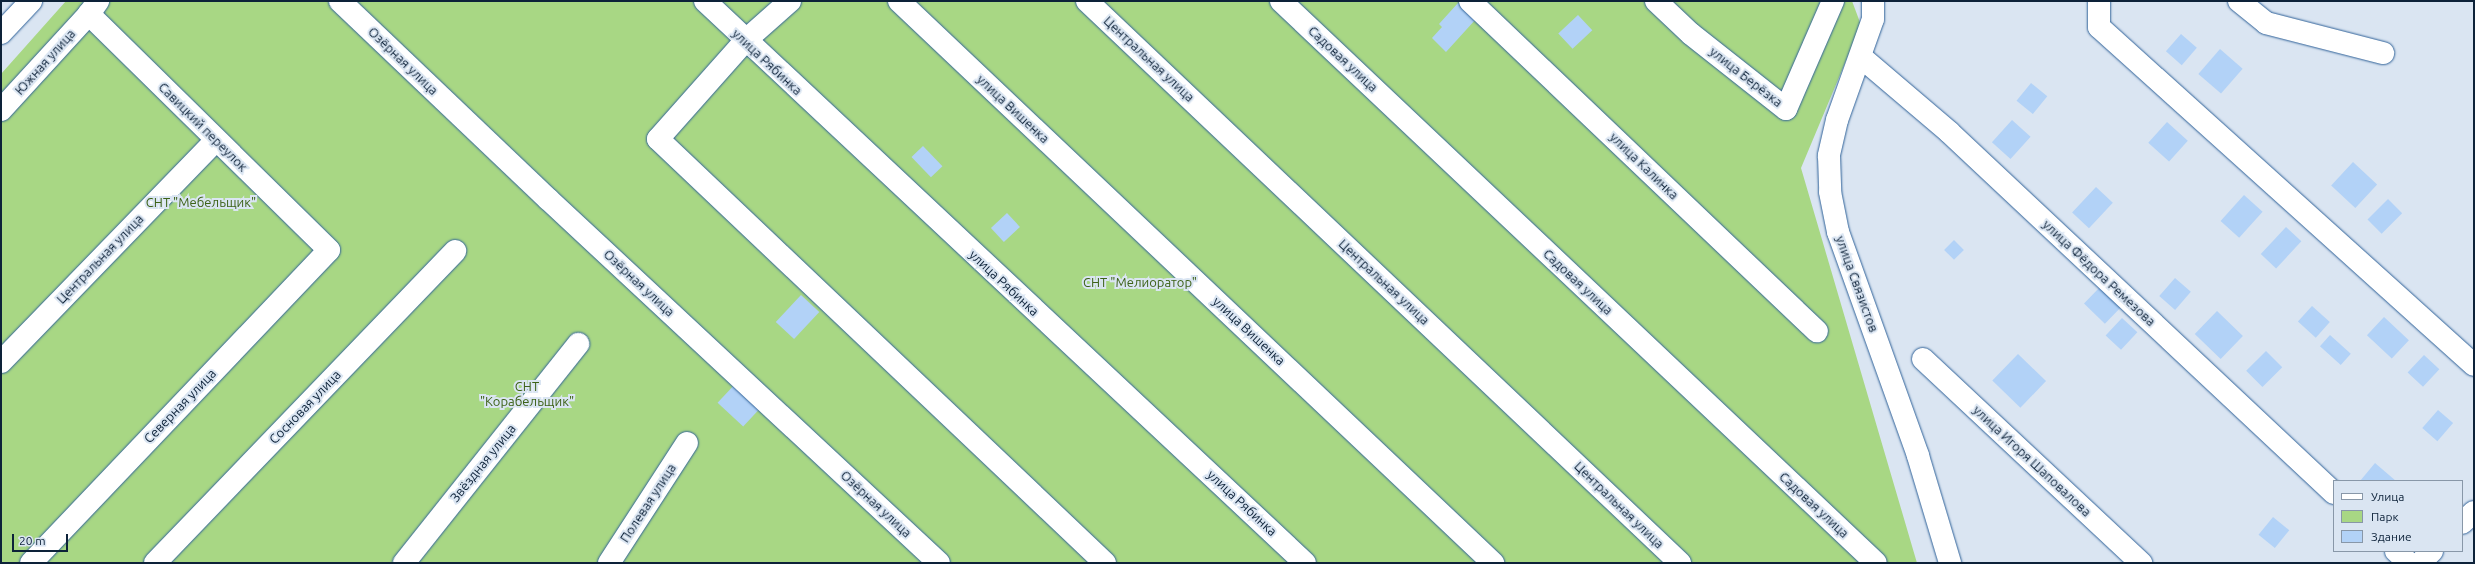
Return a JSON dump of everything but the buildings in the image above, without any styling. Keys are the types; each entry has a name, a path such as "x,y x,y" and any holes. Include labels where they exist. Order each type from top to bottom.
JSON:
{"street":[{"path":"1,33 31,1"},
{"name":"Озёрная улица","path":"340,1 548,199 939,563"},
{"name":"улица Рябинка","path":"705,1 745,41 1306,563"},
{"path":"790,1 745,41 658,139 1105,563"},
{"name":"улица Вишенка","path":"899,1 1493,563"},
{"name":"Центральная улица","path":"1087,1 1680,563"},
{"name":"Садовая улица","path":"1281,1 1876,563"},
{"name":"улица Калинка","path":"1470,1 1817,331"},
{"name":"улица Берёзка","path":"1656,1 1691,34 1786,109 1833,1"},
{"name":"улица Связистов","path":"1874,1 1873,19 1861,57 1837,120 1829,156 1830,192 1838,232 1918,456 1950,563"},
{"path":"2099,1 2099,27 2474,365"},
{"path":"2239,1 2266,23 2384,53"},
{"name":"Южная улица","path":"1,110 93,7"},
{"name":"Савицкий переулок","path":"93,7 216,140 329,250"},
{"name":"улица Фёдора Ремезова","path":"1861,57 1949,132 2333,492"},
{"name":"Центральная улица","path":"1,362 216,140"},
{"name":"Северная улица","path":"30,563 329,250"},
{"name":"Сосновая улица","path":"155,563 455,250"},
{"name":"Звёздная улица","path":"404,563 578,344"},
{"name":"улица Игоря Шаповалова","path":"1923,359 2141,563"},
{"name":"Полевая улица","path":"609,563 688,443"},
{"path":"2463,522 2474,512"},
{"path":"2397,552 2408,563"},
{"path":"2420,563 2431,552"}],"green space":[{"name":"СНТ \"Мелиоратор\"","path":"66,1 1852,1 1861,25 1801,168 1917,563 1,563 1,74"}],"park label":[{"name":"СНТ \"Мебельщик\"","path":"201,202"},
{"name":"СНТ \"Корабельщик\"","path":"527,394"}]}
